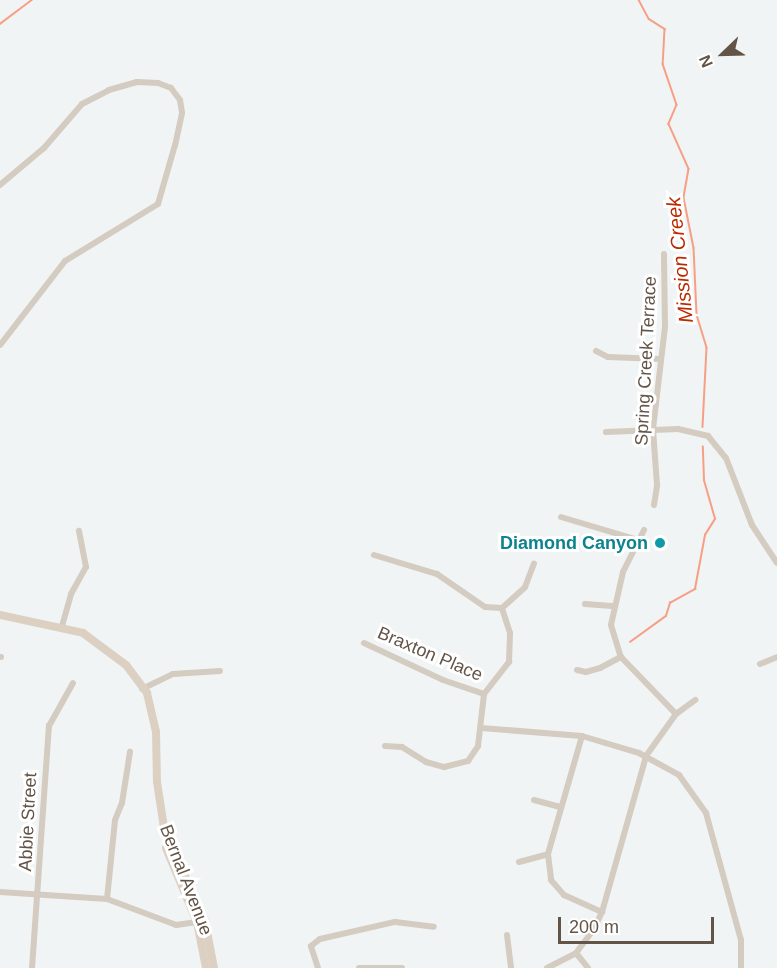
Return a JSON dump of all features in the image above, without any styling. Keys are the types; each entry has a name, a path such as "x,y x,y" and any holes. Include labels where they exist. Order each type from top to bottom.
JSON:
{"main road":[{"name":"Bernal Avenue","path":"0,615 62,626 104,646 126,665 147,693 156,732 157,782 164,828 205,921 214,968"},
{"name":"Bernal Avenue","path":"142,689 151,724 156,815 197,922 206,968"}],"street":[{"path":"0,185 44,148 82,104 137,82 158,83 175,92 182,113 158,204 65,261 0,345"},
{"name":"Spring Creek Terrace","path":"654,505 657,485 653,429 666,308 664,254"},
{"path":"596,351 608,357 661,359"},
{"path":"606,432 653,429 695,430 720,447 748,517 777,563"},
{"path":"561,517 638,540"},
{"path":"644,530 612,606 611,625 621,657 676,714"},
{"path":"62,626 71,594 86,567 79,531"},
{"path":"374,555 437,574 485,608 502,608 525,588 534,564"},
{"path":"585,604 612,606"},
{"path":"385,746 402,747 426,762 444,767 458,766 473,754 482,728 484,693 509,662 510,633 502,608"},
{"name":"Braxton Place","path":"364,643 443,680 484,693"},
{"path":"577,670 586,672 600,668 621,657"},
{"path":"760,664 777,657"},
{"path":"142,689 172,674 220,671"},
{"name":"Abbie Street","path":"32,968 39,895 49,726 73,683"},
{"path":"546,968 576,953 602,912 646,756 676,714 695,700"},
{"path":"482,728 582,736 646,756 679,775 706,813 741,940 741,968"},
{"path":"582,736 548,854 551,880 564,895 602,912"},
{"path":"107,899 115,820 122,804 130,752"},
{"path":"534,800 561,807"},
{"path":"519,862 548,854"},
{"path":"0,892 107,899 176,925 197,922"},
{"path":"318,968 311,946 320,939 395,922 434,927"},
{"path":"507,935 511,968"},
{"path":"576,953 588,968"},
{"path":"359,968 402,968"}],"waterway":[{"path":"0,24 32,0"},
{"name":"Mission Creek","path":"639,0 649,19 665,29 663,64 677,105 669,124 689,169 684,198 694,248 697,315 707,348 703,427"},
{"name":"Mission Creek","path":"630,642 666,616 670,603 695,589 705,535 715,519 704,481 703,447"}],"place":[{"name":"Diamond Canyon","path":"660,543"}]}
